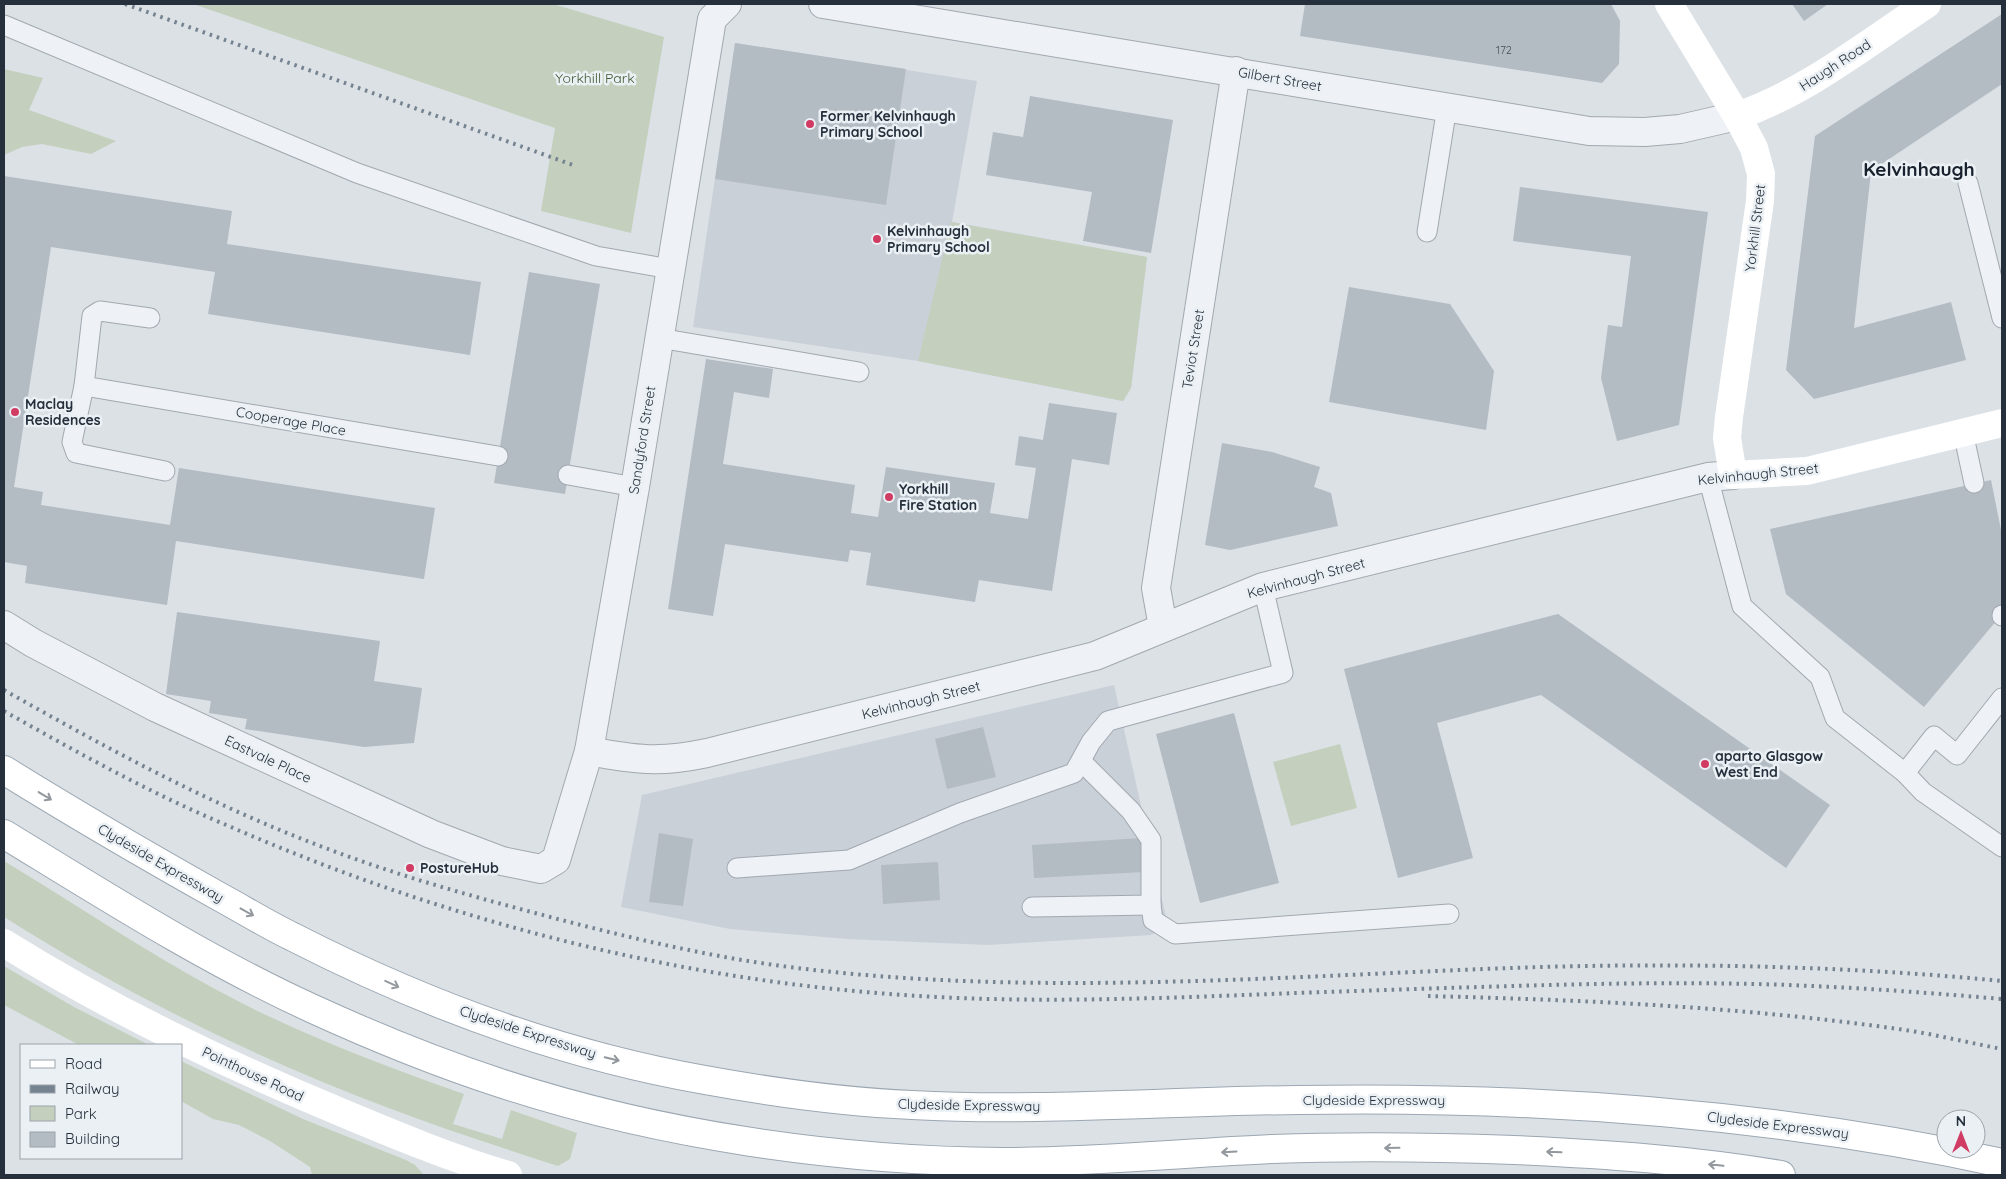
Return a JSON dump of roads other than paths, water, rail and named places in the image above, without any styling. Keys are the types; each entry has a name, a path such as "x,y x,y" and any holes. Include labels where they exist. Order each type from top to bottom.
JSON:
{"main road":[{"name":"Yorkhill Street","path":"1669,4 1737,116 1754,148 1761,187 1729,417 1727,438 1729,456 1721,476"},
{"name":"Haugh Road","path":"1737,116 1763,107 1808,83 1927,4"},
{"name":"Kelvinhaugh Street","path":"1721,476 1807,471 2002,423"},
{"name":"Clydeside Expressway","path":"4,770 129,846 292,937 406,990 513,1030 572,1049 702,1080 788,1093 909,1105 1011,1108 1302,1099 1456,1100 1554,1104 1744,1120 1849,1134 2002,1163"},
{"path":"4,834 208,955 309,1007 400,1046 501,1083 580,1106 676,1129 836,1152 953,1160 1006,1162 1276,1149 1440,1147 1579,1153 1722,1165 1781,1175"},
{"name":"Pointhouse Road","path":"4,943 115,1006 276,1085 492,1173"}],"street":[{"name":"Sandyford Street","path":"541,869 556,860 589,751 635,487 712,20 726,4"},
{"name":"Gilbert Street","path":"823,4 1589,131 1645,132 1680,129 1737,116"},
{"name":"Teviot Street","path":"1164,627 1156,588 1236,72"},
{"name":"Kelvinhaugh Street","path":"589,751 632,759 656,760 680,759 707,753 1095,656 1263,587 1721,476"},
{"name":"Eastvale Place","path":"4,625 33,643 155,707 422,830 502,861 541,869"}],"lane":[{"path":"4,25 356,173 596,256 670,269"},
{"path":"1427,232 1447,107"},
{"path":"1968,183 2002,318"},
{"path":"150,318 100,310 92,316 84,386 72,442 76,453 165,471"},
{"path":"659,338 859,372"},
{"name":"Cooperage Place","path":"84,386 498,456"},
{"path":"1963,432 1974,483"},
{"path":"568,475 635,487"},
{"path":"1721,476 1742,606 1820,677 1835,718 1904,773 1923,792 2002,848"},
{"path":"737,868 849,860 960,813 1074,773 1091,742 1108,721 1283,673 1263,587"},
{"path":"1904,773 1934,736 1957,755 2002,698"},
{"path":"1081,760 1130,811 1151,840 1151,905 1153,920 1175,934 1450,914"},
{"path":"1032,907 1151,905"}],"railway":[{"path":"125,4 573,165"},
{"path":"4,690 122,755 203,796 286,833 328,849 440,886 584,926 675,947 766,964 889,977 982,982 1168,982 1539,967 1655,965 1828,969 2002,981"},
{"path":"4,711 112,770 196,812 303,857 384,887 466,914 634,957 718,973 804,986 948,998 1064,1000 1554,985 1705,983 1848,988 2002,999"},
{"path":"1428,996 1608,1002 1727,1010 1905,1030 2002,1049"}],"place":[{"name":"Former Kelvinhaugh Primary School","path":"810,124"},
{"name":"Kelvinhaugh Primary School","path":"877,239"},
{"name":"Maclay Residences","path":"15,412"},
{"name":"Yorkhill Fire Station","path":"889,497"},
{"name":"aparto Glasgow West End","path":"1705,764"},
{"name":"PostureHub","path":"410,868"}],"district":[{"name":"Kelvinhaugh","path":"1919,169"}],"park label":[{"name":"Yorkhill Park","path":"595,78"}]}
